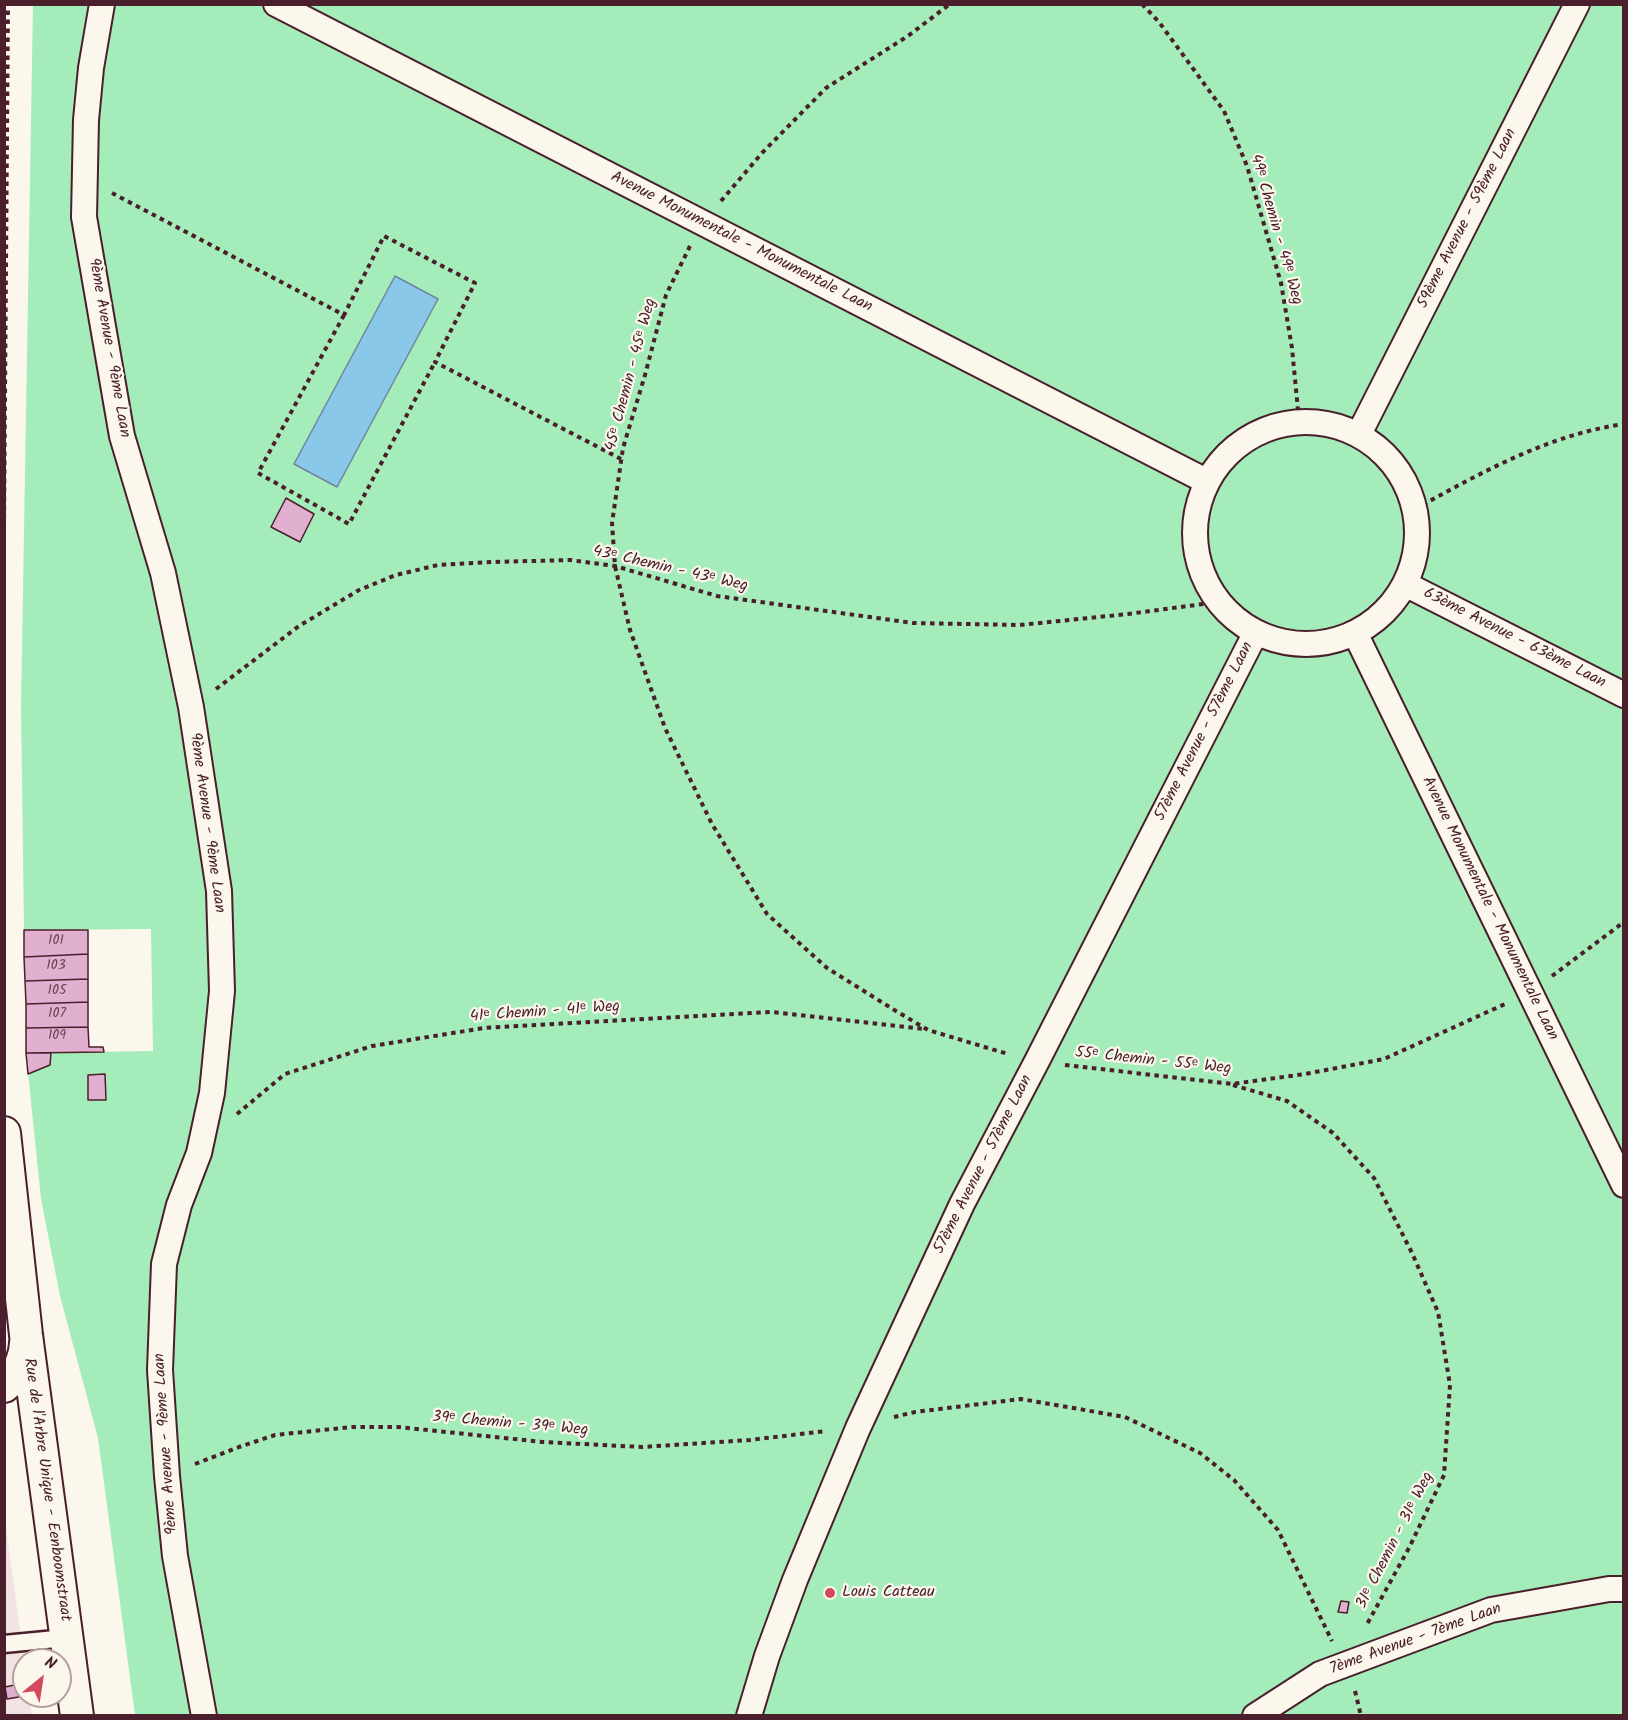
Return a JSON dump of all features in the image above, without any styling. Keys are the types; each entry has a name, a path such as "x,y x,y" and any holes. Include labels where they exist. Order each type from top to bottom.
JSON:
{"street":[{"name":"9ème Avenue - 9ème Laan","path":"102,4 90,68 86,120 84,217 122,436 163,573 191,707 219,891 222,991 210,1103 199,1153 179,1205 164,1264 160,1370 175,1556 204,1716"},
{"name":"Avenue Monumentale - Monumentale Laan","path":"276,4 1206,481"},
{"name":"59ème Avenue - 59ème Laan","path":"1359,434 1577,4"},
{"path":"1299,420 1330,423 1359,434 1385,453 1404,479 1415,509 1417,548 1406,584 1392,604 1375,620 1355,633 1327,643 1297,644 1268,638 1240,624 1209,590 1196,555 1194,517 1206,481 1229,450 1261,429 1299,420"},
{"name":"63ème Avenue - 63ème Laan","path":"1406,584 1623,695"},
{"name":"57ème Avenue - 57ème Laan","path":"749,1716 767,1656 795,1580 858,1428 962,1204 1256,632"},
{"name":"Avenue Monumentale - Monumentale Laan","path":"1355,633 1623,1185"},
{"name":"Rue de l'Arbre Unique - Eenboomstraat","path":"4,1133 26,1335 77,1716"},
{"name":"Rue de l'Arbre Unique - Eenboomstraat","path":"4,1297 13,1305 22,1319 26,1335 26,1351 21,1367 4,1386"},
{"name":"7ème Avenue - 7ème Laan","path":"1255,1716 1320,1674 1491,1610 1609,1588 1623,1588"}],"lane":[{"path":"4,1644 66,1638"}],"path":[{"path":"4,528 8,4"},
{"name":"45ᵉ Chemin - 45ᵉ Weg","path":"950,4 908,36 826,88 762,153 702,224 666,295 621,459 612,523 615,566 630,630 666,728 712,824 766,914 827,968 928,1030 977,1046 1037,1061"},
{"name":"49ᵉ Chemin - 49ᵉ Weg","path":"1142,4 1159,22 1224,111 1247,166 1281,283 1292,348 1299,420"},
{"path":"85,179 344,315"},
{"path":"384,236 475,283 435,362 349,524 258,473 384,236"},
{"path":"435,362 621,459"},
{"path":"1415,509 1535,447 1623,424"},
{"name":"43ᵉ Chemin - 43ᵉ Weg","path":"191,707 298,626 359,590 396,575 438,566 570,560 615,566 717,596 913,623 1020,625 1218,602"},
{"name":"55ᵉ Chemin - 55ᵉ Weg","path":"1037,1061 1232,1084 1305,1074 1384,1059 1530,993 1623,922"},
{"name":"41ᵉ Chemin - 41ᵉ Weg","path":"234,1117 285,1074 372,1046 484,1028 771,1012 928,1030"},
{"name":"31ᵉ Chemin - 31ᵉ Weg","path":"1232,1084 1287,1101 1333,1133 1374,1178 1412,1253 1438,1312 1449,1385 1444,1475 1410,1546 1344,1666"},
{"name":"39ᵉ Chemin - 39ᵉ Weg","path":"167,1476 275,1435 352,1427 398,1427 543,1442 642,1447 750,1440 858,1428 915,1412 1021,1399 1125,1417 1200,1453 1234,1480 1278,1530 1317,1605 1344,1666"}],"shaded area":[{"path":"4,1513 22,1648 12,1648 12,1708 31,1708 32,1715 5,1715"}],"green space":[{"path":"33,5 1623,5 1623,1715 135,1715 98,1438 60,1296 41,1199 26,1053 153,1051 151,929 24,930 21,707"}],"water":[{"path":"395,276 438,299 337,487 294,464"}],"building":[{"path":"286,498 314,514 300,542 271,527"},
{"path":"24,930 88,930 88,954 24,957"},
{"path":"88,954 88,979 25,981 24,957"},
{"path":"88,979 88,1002 26,1004 25,981"},
{"path":"88,1002 88,1027 26,1028 26,1004"},
{"path":"88,1027 89,1047 103,1047 104,1052 26,1053 26,1028"},
{"path":"26,1053 51,1053 50,1065 28,1074"},
{"path":"105,1074 106,1100 88,1100 88,1075"},
{"path":"1341,1601 1349,1602 1347,1613 1338,1612"},
{"path":"12,1686 12,1698 7,1699 5,1687"}],"place":[{"name":"Louis Catteau","path":"830,1593"}]}
